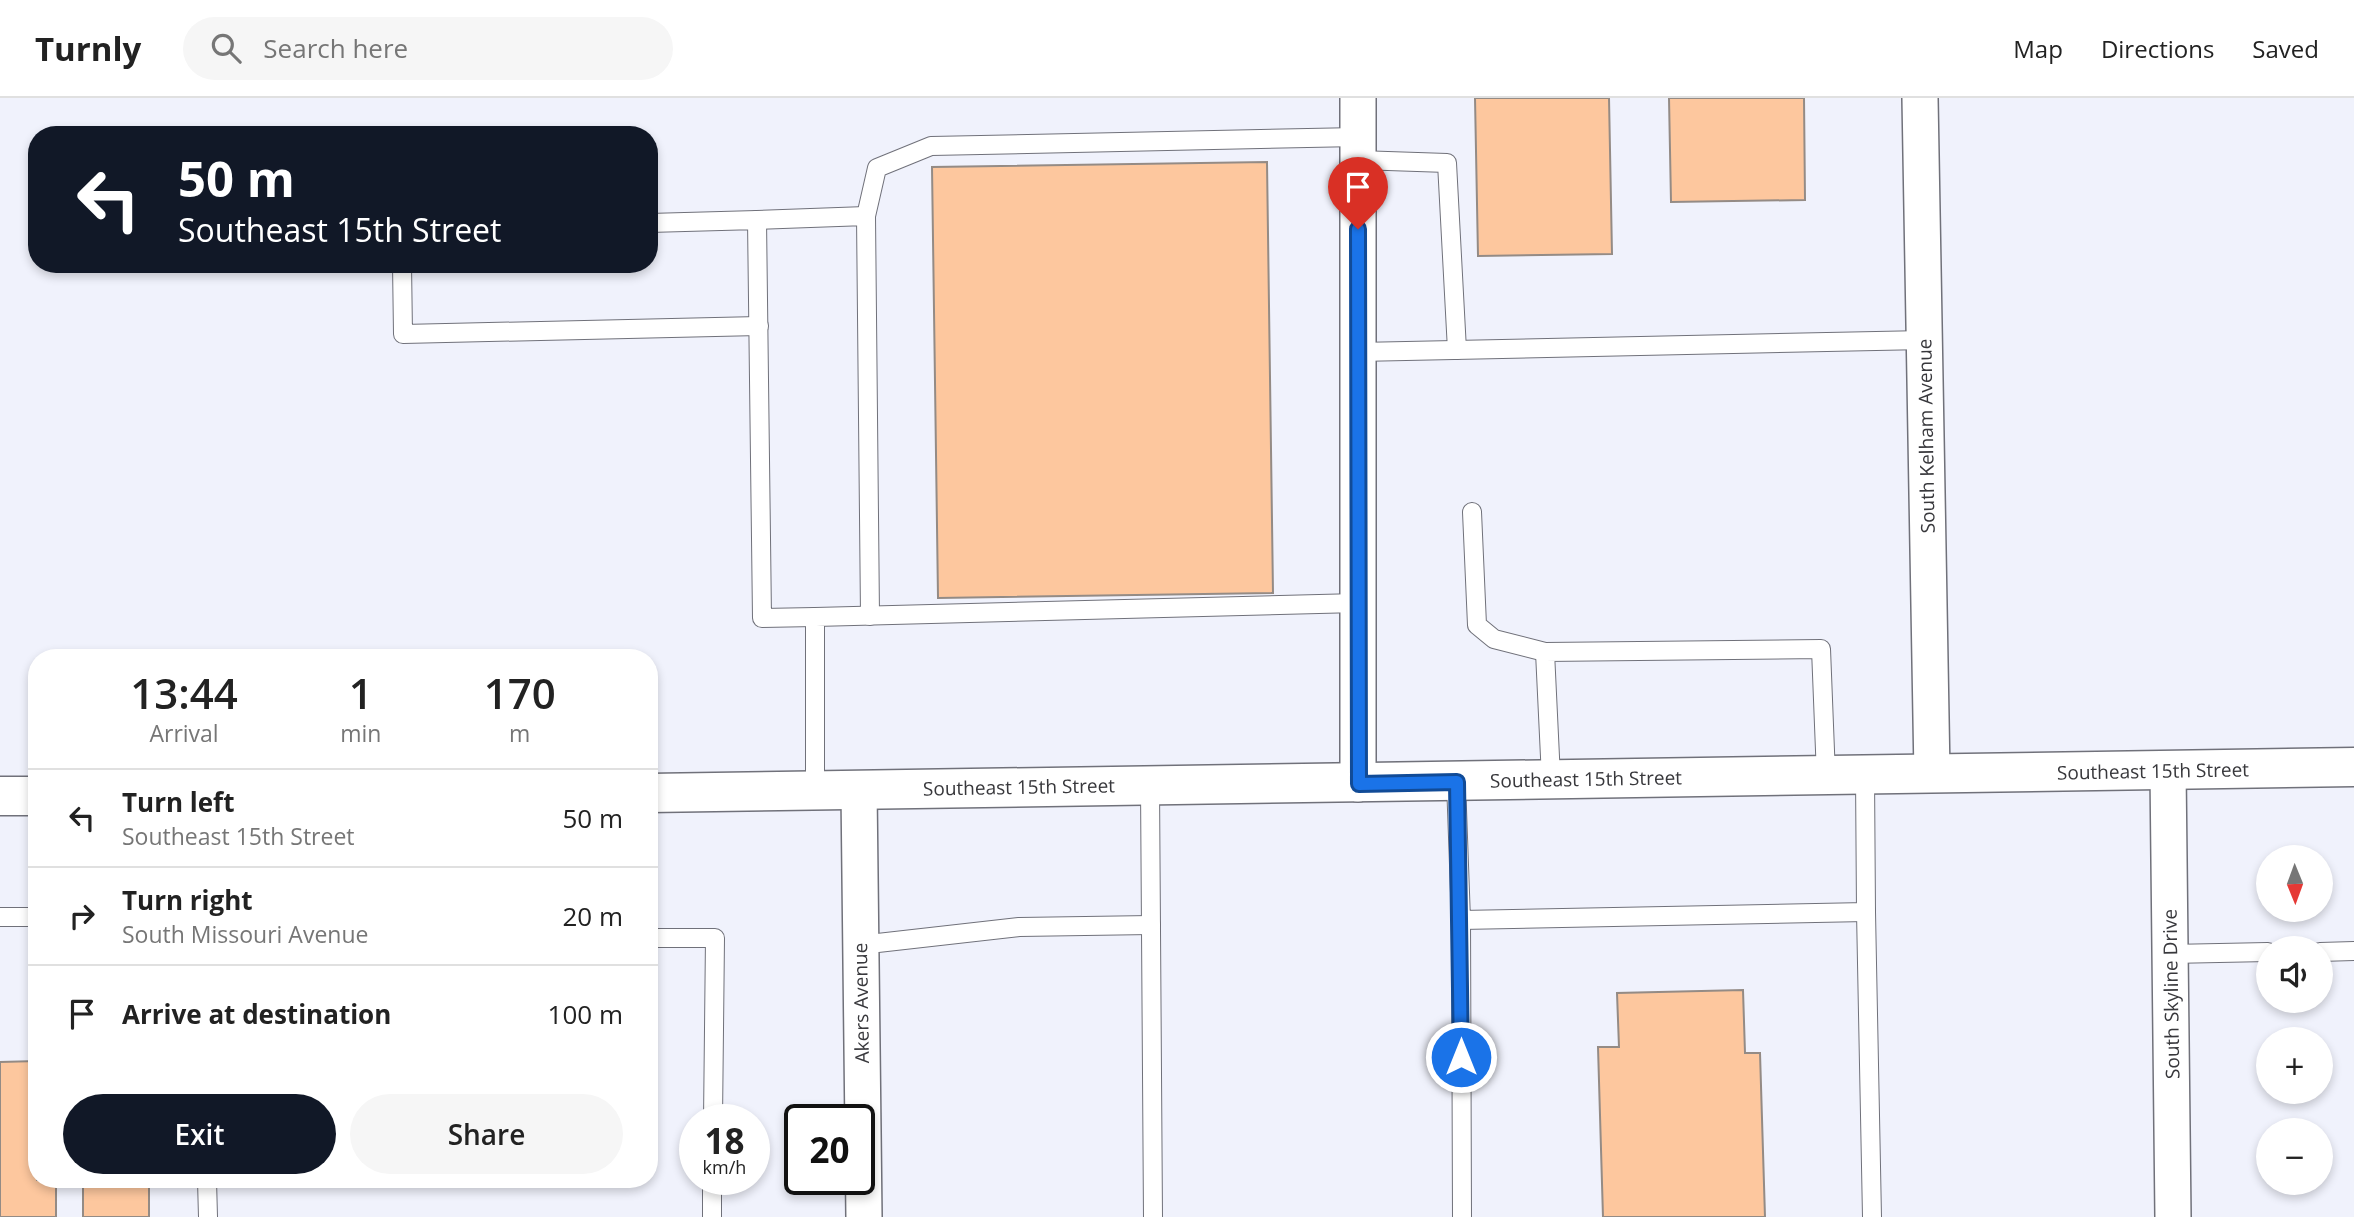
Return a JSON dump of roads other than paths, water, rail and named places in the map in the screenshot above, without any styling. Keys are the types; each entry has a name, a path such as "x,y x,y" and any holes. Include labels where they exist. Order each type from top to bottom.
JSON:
{"main road":[{"name":"Southeast 15th Street","path":"658,793 2354,768"},
{"path":"0,796 28,796"}],"street":[{"path":"1358,98 1359,784"},
{"name":"South Kelham Avenue","path":"1920,98 1932,774"},
{"name":"South Skyline Drive","path":"2168,770 2173,1217"},
{"name":"Akers Avenue","path":"859,790 864,1217"}],"lane":[{"path":"870,616 866,216 877,168 931,146 1358,149 1447,163 1457,349"},
{"path":"658,223 866,216"},
{"path":"757,220 762,618 1358,603"},
{"path":"402,273 403,334 760,326"},
{"path":"1358,352 1925,340"},
{"path":"1472,512 1477,625 1494,639 1545,652 1821,649 1826,776"},
{"path":"815,617 815,790"},
{"path":"1545,652 1551,778"},
{"path":"1865,775 1872,1217"},
{"path":"1457,782 1461,920 1462,1217"},
{"path":"1150,786 1153,1217"},
{"path":"1461,920 1866,912"},
{"path":"0,917 28,917"},
{"path":"860,945 1019,927 1152,925"},
{"path":"658,938 715,938 713,1104"},
{"path":"2333,952 2354,951"},
{"path":"2171,954 2256,953"},
{"path":"207,1188 208,1217"},
{"path":"712,1195 712,1217"}]}
